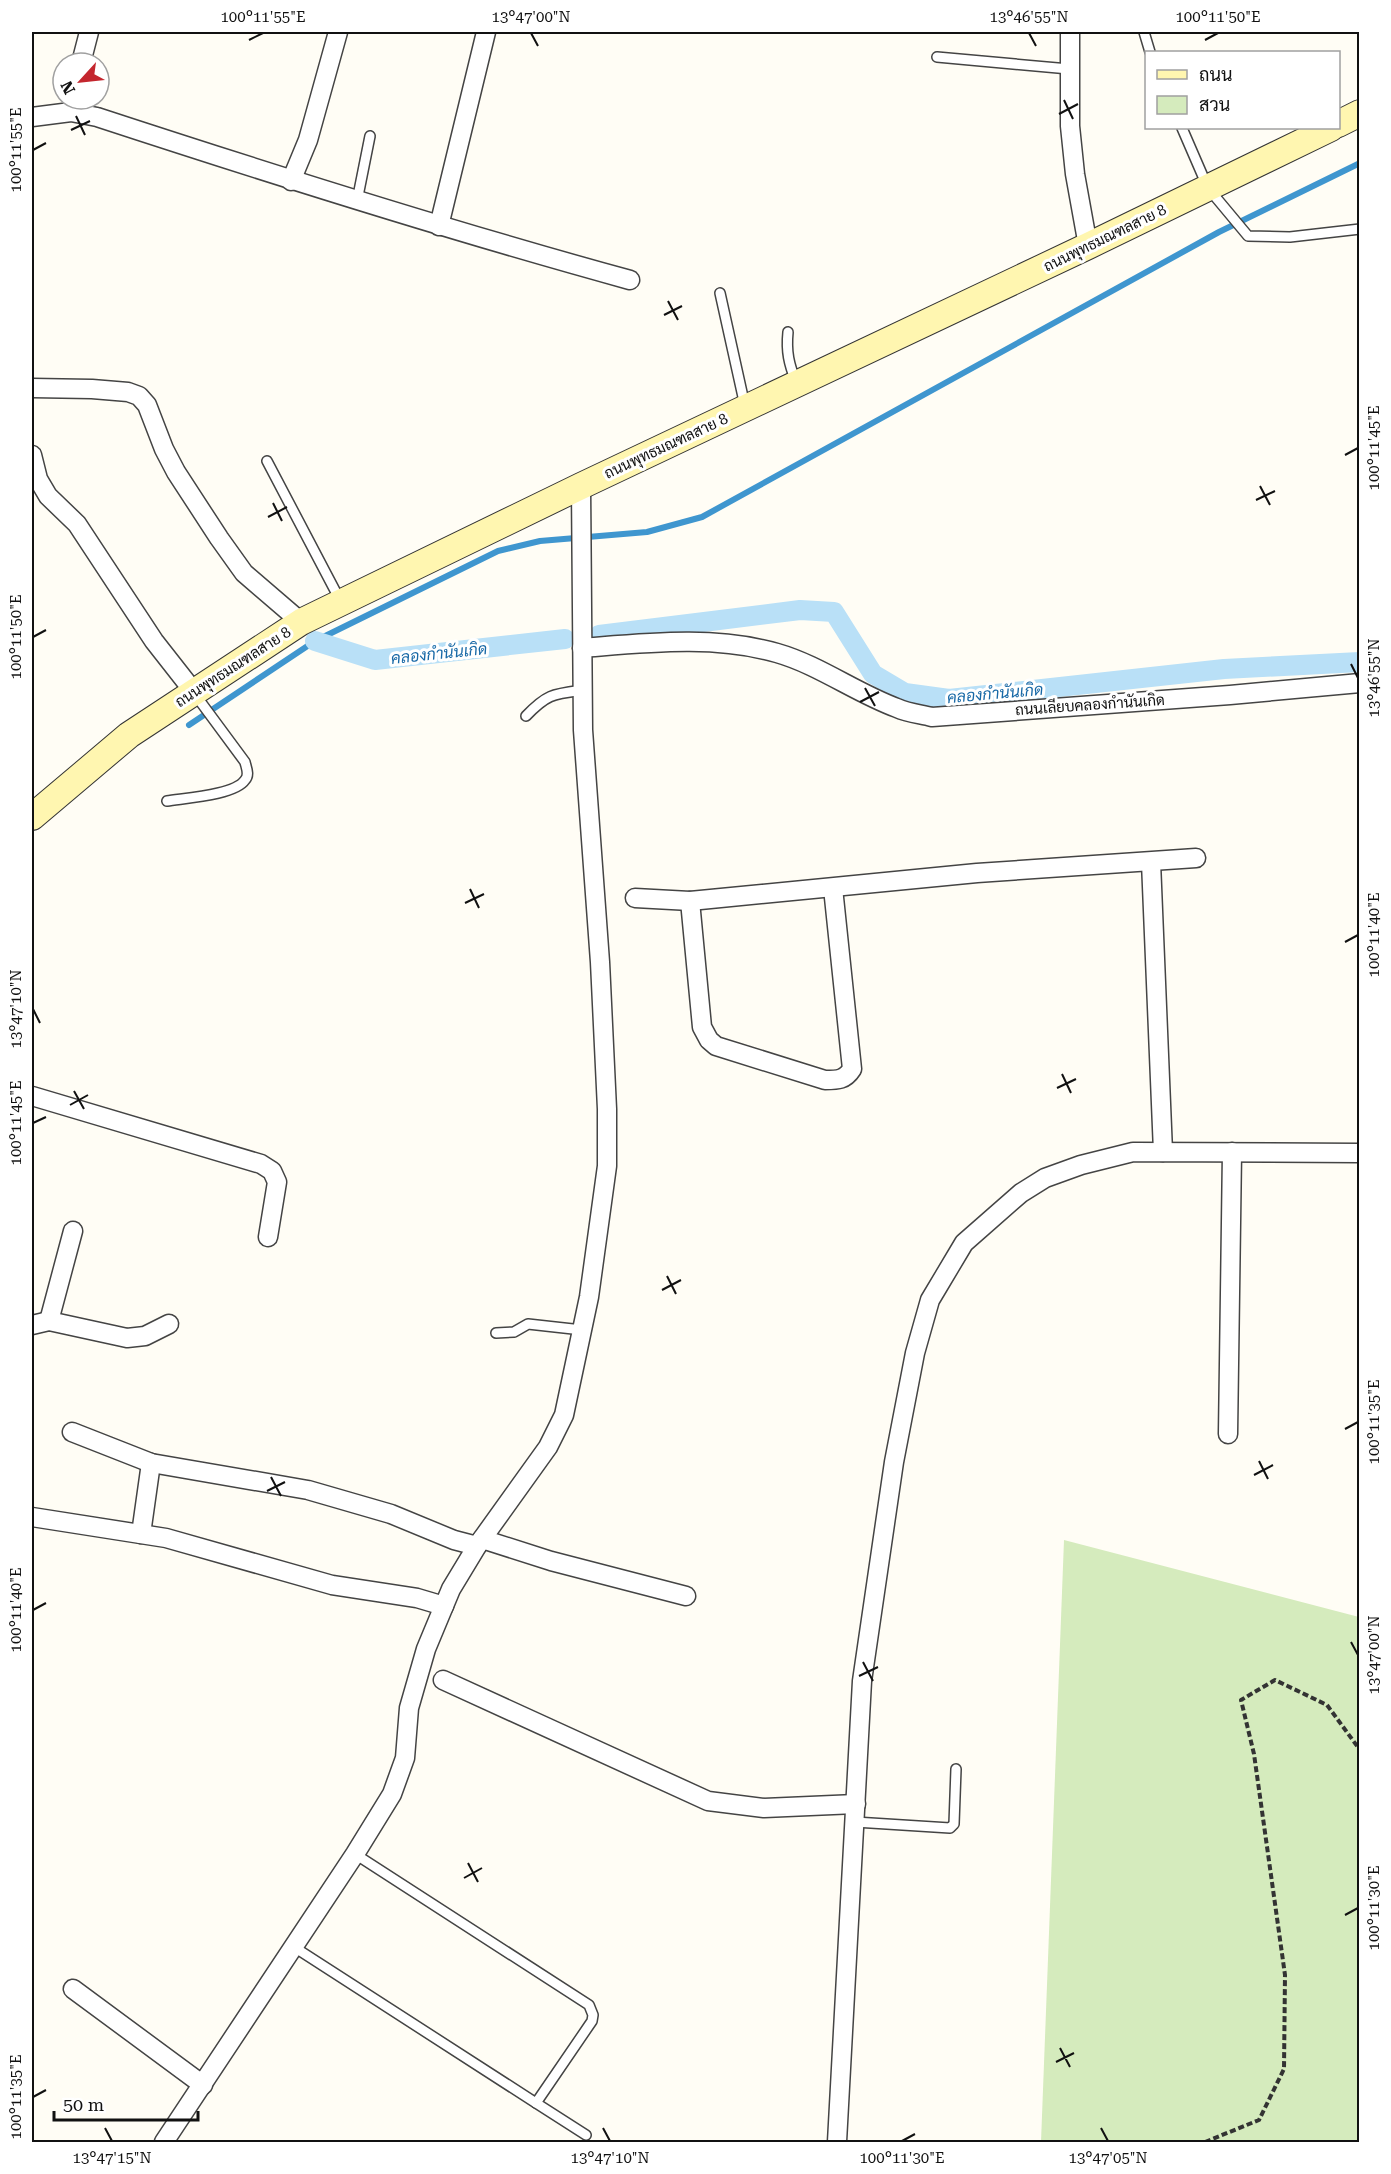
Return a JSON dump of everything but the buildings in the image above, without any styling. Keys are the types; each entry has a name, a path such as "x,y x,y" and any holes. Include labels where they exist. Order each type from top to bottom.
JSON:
{"street":[{"path":"84,51 89,32"},
{"path":"291,181 308,140 338,32"},
{"path":"439,226 486,32"},
{"path":"1070,32 1070,126 1075,174 1088,246"},
{"path":"32,117 70,112 97,117 291,181 630,280"},
{"path":"1340,123 1359,114"},
{"name":"ถนนพุทธมณฑลสาย 8","path":"32,817 129,735 301,622 1329,129"},
{"path":"32,388 92,389 128,392 139,396 147,405 164,449 176,472 225,547 244,573 301,622"},
{"path":"32,455 38,479 48,496 77,524 154,641 194,692"},
{"path":"164,2142 355,1854 392,1794 405,1758 412,1699 426,1649 451,1589 480,1543 548,1447 564,1415 589,1298 607,1166 601,974 583,730 581,486"},
{"name":"ถนนเลียบคลองกำนันเกิด","path":"582,648 663,641 740,645 778,653 898,709 932,717 1359,683"},
{"path":"635,898 690,901 977,873 1196,858"},
{"path":"1151,862 1163,1152"},
{"path":"690,901 702,1027 709,1040 716,1046 825,1080 840,1080 848,1076 852,1069 833,888"},
{"path":"32,1096 261,1164 272,1171 277,1182 268,1237"},
{"path":"837,2142 862,1680 894,1462 915,1353 930,1300 964,1243 1021,1193 1045,1178 1081,1165 1133,1152 1359,1153"},
{"path":"1228,1434 1232,1152"},
{"path":"73,1232 40,1323 127,1338 145,1336 169,1324"},
{"path":"72,1432 151,1463 308,1490 391,1514 454,1540 480,1543 686,1596"},
{"path":"141,1534 151,1463"},
{"path":"32,1517 166,1538 332,1585 417,1598 444,1606"},
{"path":"443,1680 708,1801 764,1808 855,1813"},
{"path":"73,1989 203,2085"}],"lane":[{"path":"1144,32 1150,51"},
{"path":"937,57 1069,69"},
{"path":"1182,129 1208,188 1248,236 1290,237 1359,229"},
{"path":"357,201 370,136"},
{"path":"720,293 746,408"},
{"path":"788,332 787,360 797,384"},
{"path":"267,461 342,602"},
{"path":"525,716 545,697 555,693 583,690"},
{"path":"167,801 231,790 245,781 248,774 245,762 194,692"},
{"path":"496,1333 514,1332 528,1324 582,1330"},
{"path":"855,1813 950,1828 954,1824 956,1769"},
{"path":"355,1854 589,2004 593,2015 591,2021 536,2103"},
{"path":"294,1947 586,2135"}],"path":[{"path":"1205,2142 1259,2120 1284,2069 1285,1975 1254,1754 1241,1700 1275,1680 1327,1705 1359,1750"}],"green space":[{"path":"1064,1540 1359,1617 1359,2142 1041,2142"}],"waterway":[{"path":"189,725 315,641 498,551 540,541 647,532 702,517 1219,232 1360,163"},
{"name":"คลองกำนันเกิด","path":"599,635 800,610 834,612 873,674 905,693 949,699 1224,669 1360,662"},
{"name":"คลองกำนันเกิด","path":"315,641 375,660 565,639"}]}
